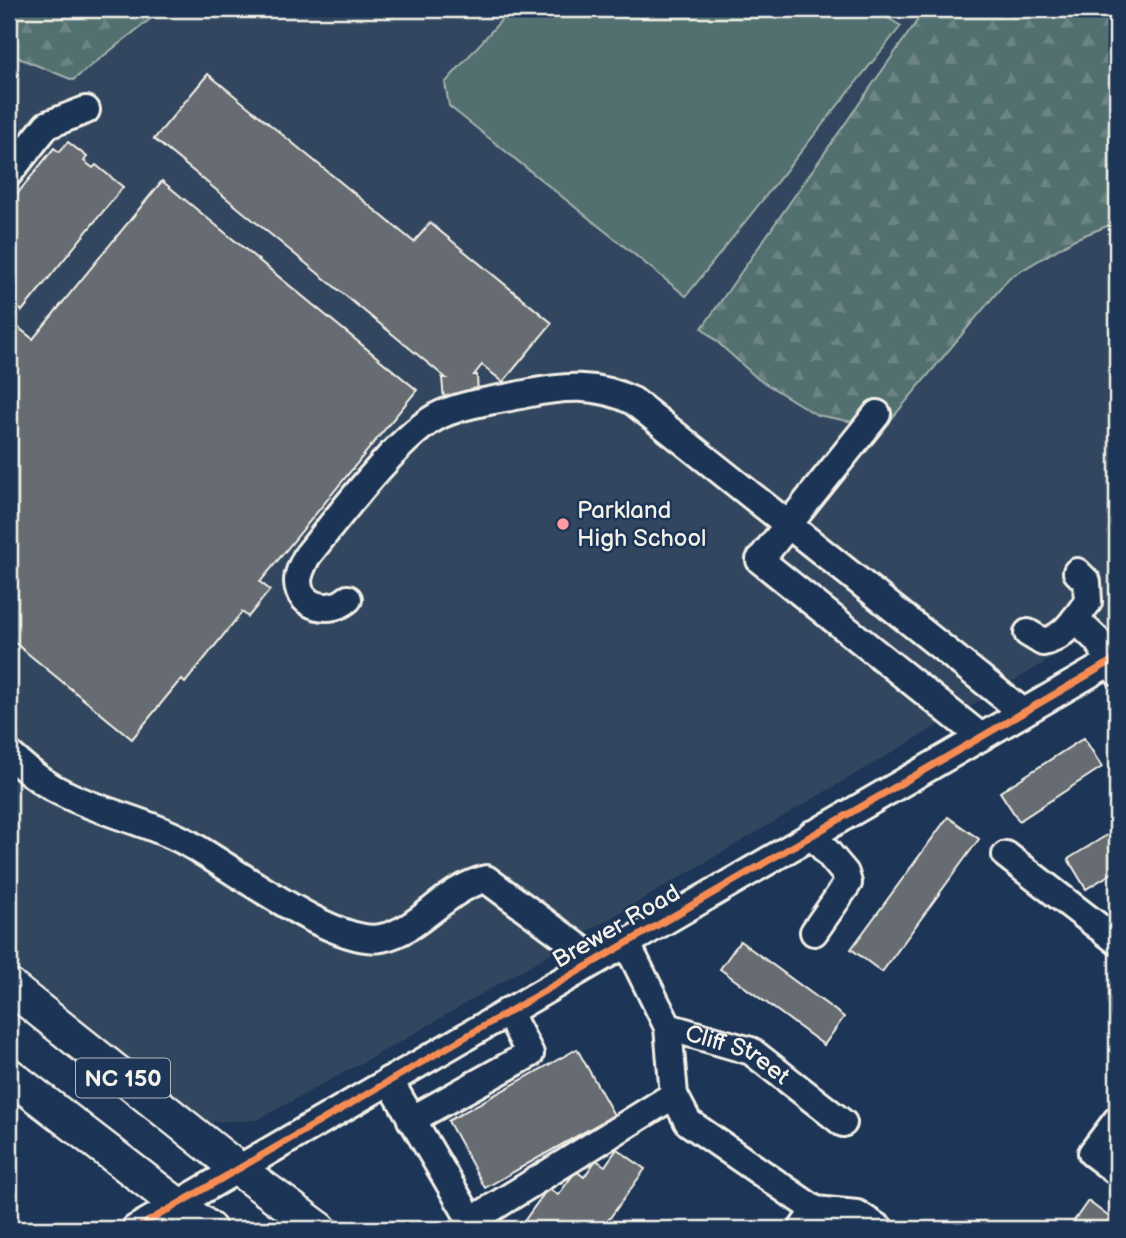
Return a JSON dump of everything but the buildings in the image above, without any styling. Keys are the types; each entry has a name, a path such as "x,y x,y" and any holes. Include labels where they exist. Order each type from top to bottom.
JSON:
{"main road":[{"name":"NC 150","path":"9,986 238,1169 320,1229"},
{"name":"NC 150","path":"9,1074 209,1229"}],"street":[{"path":"9,173 47,125 86,110"},
{"path":"348,599 339,608 316,606 304,596 298,584 299,572 307,556 385,462 441,414 546,390 586,386 633,401 1023,712"},
{"path":"877,414 760,560 981,737"},
{"path":"1028,633 1043,642 1051,640 1061,635 1075,619 1088,601 1087,582 1077,572"},
{"path":"1075,619 1097,640 1115,664"},
{"name":"Brewer Road","path":"135,1229 1023,712 1115,664"},
{"path":"9,754 63,794 183,840 268,893 347,936 380,938 410,927 442,899 466,884 486,880 596,960"},
{"path":"812,834 848,878 848,883 814,932"},
{"path":"1006,855 1117,941"},
{"name":"Cliff Street","path":"626,942 668,1027 751,1051 843,1123"},
{"path":"411,1120 530,1054 508,1011"},
{"path":"668,1027 674,1095 688,1122 808,1220 857,1214 880,1229"},
{"path":"389,1080 473,1225 674,1095"},
{"path":"1117,1120 1092,1153 1117,1172"}],"shaded area":[{"name":"Parkland High School","path":"9,9 441,9 457,15 462,9 905,9 919,18 702,328 884,428 1009,278 1075,239 1117,222 1117,620 405,1039 257,1120 205,1122 9,960"}],"green space":[{"path":"9,9 163,9 73,80 9,54"},
{"path":"511,9 873,9 901,26 686,296 449,106 445,83"},
{"path":"905,9 1117,9 1117,222 1075,239 1009,278 884,428 817,415 758,379 702,328 919,18"}],"cycle path":[{"path":"135,1229 1117,658"}],"place":[{"name":"Parkland High School","path":"563,524"}]}
